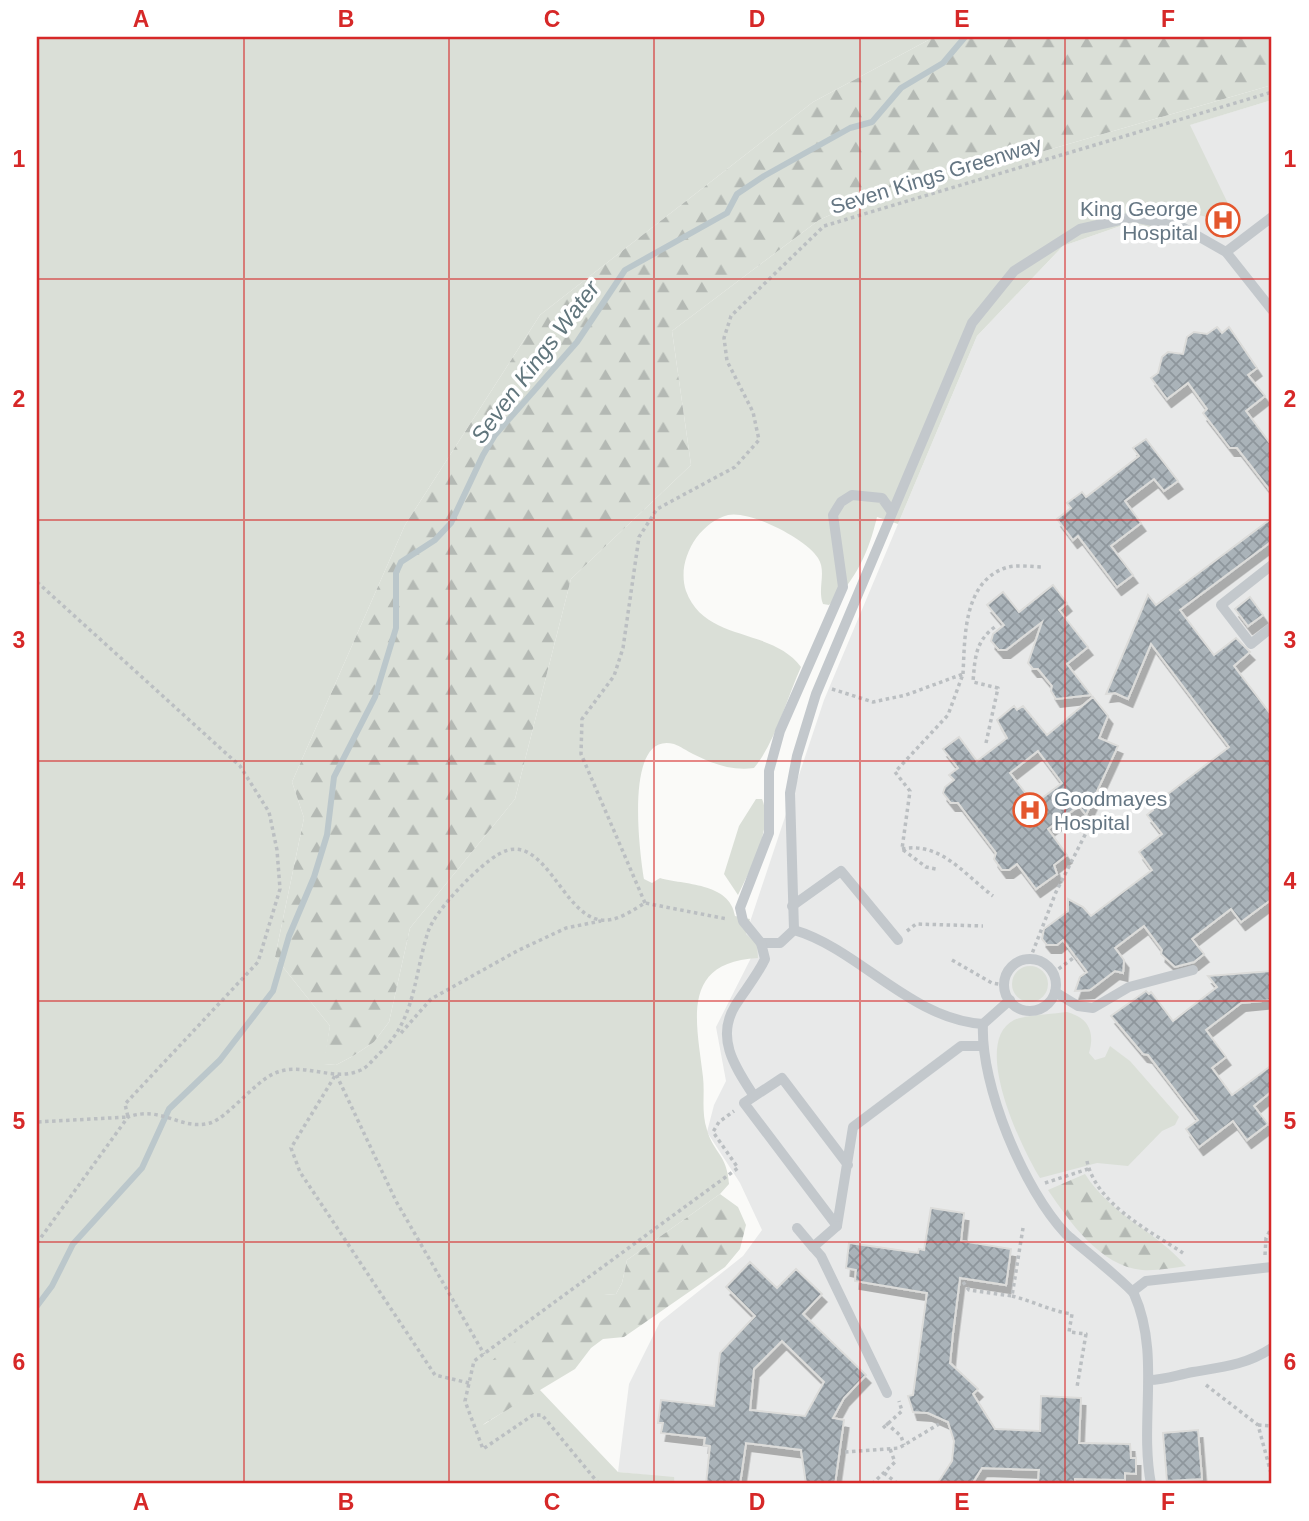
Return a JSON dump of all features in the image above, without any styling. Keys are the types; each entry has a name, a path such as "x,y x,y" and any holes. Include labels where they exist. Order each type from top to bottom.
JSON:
{"lane":[{"path":"761,943 780,943 794,930 796,917 792,906 790,793 797,756 820,685 972,323 1014,271 1080,229 1133,217 1182,227 1226,252 1272,310"},
{"path":"1226,252 1272,217"},
{"path":"754,1096 733,1064 725,1031 734,1007 765,959 761,943 743,921 740,908 769,832 769,771 780,730 843,587 833,515 841,502 852,495 882,498 892,512"},
{"path":"1272,565 1221,605 1251,643 1272,627"},
{"path":"792,906 841,871 898,940"},
{"path":"794,930 812,935 888,987 963,1023 982,1024 1010,1000"},
{"path":"1030,959 1044,962 1054,973 1055,992 1046,1005 1031,1010 1010,1000 1005,985 1009,970 1022,960 1030,959"},
{"path":"1055,992 1078,1006 1093,1009 1129,987 1193,970"},
{"path":"982,1024 982,1046 1003,1123 1033,1186 1064,1231 1132,1291 1146,1336 1149,1380 1147,1445 1151,1484"},
{"path":"813,1247 836,1226 853,1127 961,1046 982,1046"},
{"path":"836,1226 744,1103 782,1077 848,1165"},
{"path":"797,1228 821,1255 893,1394"},
{"path":"1132,1291 1146,1281 1245,1270 1269,1264"},
{"path":"1245,1270 1247,1282"},
{"path":"1149,1380 1168,1380 1199,1371 1229,1368 1256,1359 1272,1348"}],"path":[{"name":"Seven Kings Greenway","path":"645,903 582,754 582,719 614,676 623,648 639,537 657,509 735,467 759,440 753,412 727,361 724,338 731,316 824,226 1272,92"},
{"path":"902,849 910,792 895,772 948,715 963,674 970,603 979,587 1007,567 1043,567"},
{"path":"37,582 240,766 269,812 277,850 280,889 258,962 125,1104 128,1117 37,1243"},
{"path":"986,743 998,688 973,682 976,650 984,634 996,626"},
{"path":"820,685 873,702 906,695 963,674"},
{"path":"1030,959 1056,892 1087,831 1092,827"},
{"path":"902,849 913,847 938,851 993,895"},
{"path":"902,849 926,867 936,869"},
{"path":"397,1037 414,1000 429,929 441,909 500,853 517,850 536,856 582,913 602,921"},
{"path":"37,1122 128,1117 145,1111 157,1112 181,1122 211,1123 274,1073 303,1068 335,1074 362,1070 397,1037 431,999 566,928 621,917 645,903 743,921"},
{"path":"898,940 916,924 983,926"},
{"path":"1054,973 1076,956"},
{"path":"952,960 992,983 1005,985"},
{"path":"335,1074 396,1201 484,1354"},
{"path":"335,1074 291,1149 300,1172 435,1375 469,1384"},
{"path":"599,1484 542,1415 533,1415 483,1449 465,1401 474,1361 738,1168 713,1132 719,1122 744,1103"},
{"path":"1087,1161 1088,1169 1100,1190 1124,1212 1183,1253"},
{"path":"1043,1183 1088,1169"},
{"path":"1269,1264 1266,1238 1272,1227"},
{"path":"1012,1296 1023,1228"},
{"path":"963,1282 969,1290 1036,1301 1053,1311 1072,1314 1069,1332 1086,1334 1077,1388"},
{"path":"1199,1371 1201,1382 1258,1424 1272,1426"},
{"path":"893,1394 902,1411 884,1426 901,1436 904,1445"},
{"path":"845,1452 904,1445 939,1424"},
{"path":"1258,1424 1272,1477"},
{"path":"872,1484 895,1462 890,1448"},
{"path":"884,1473 898,1484"}],"shaded area":[{"name":"Goodmayes Hospital","path":"1272,100 1272,1484 675,1484 674,1478 618,1472 629,1384 660,1322 743,1256 762,1230 740,1183 707,1132 714,1105 726,1081 716,1027 751,958 746,934 824,700 977,336 1063,246 1132,222 1189,125"}],"green space":[{"path":"37,37 934,37 813,102 540,315 405,525 292,782 304,818 275,957 330,1026 324,1064 336,1065 374,1042 389,1022 410,928 515,799 571,579 691,465 672,331 819,220 841,210 1272,85 1272,100 1190,125 1235,218 1205,217 1176,207 1171,233 1132,222 1063,246 977,336 898,524 877,517 870,542 854,576 829,605 823,604 821,598 821,563 812,550 763,521 738,515 717,519 699,535 687,556 684,579 686,591 695,608 723,627 789,654 801,667 774,733 754,768 723,766 700,758 674,744 658,745 647,756 641,774 638,822 644,879 652,883 660,878 715,891 731,905 735,916 750,919 746,934 757,944 758,958 733,962 715,971 704,983 699,999 697,1017 705,1123 726,1166 729,1184 720,1194 627,1260 622,1283 616,1294 604,1295 483,1425 539,1389 618,1472 674,1477 675,1484 37,1484"},
{"path":"934,37 1272,37 1272,85 841,210 819,220 672,331 691,465 571,579 515,799 410,928 389,1022 374,1042 353,1056 336,1065 323,1064 330,1026 275,957 304,818 292,782 405,525 540,315 813,102"},
{"path":"756,799 762,799 765,810 763,835 738,895 724,874 739,826"},
{"path":"1030,966 1043,971 1048,984 1043,997 1030,1002 1017,997 1012,984 1017,971"},
{"path":"1067,1012 1081,1018 1089,1027 1089,1053 1095,1060 1105,1057 1110,1046 1130,1061 1179,1117 1175,1125 1162,1131 1128,1166 1097,1163 1040,1178 1012,1121 998,1072 997,1050 1002,1032 1014,1020"},
{"path":"1085,1174 1120,1212 1186,1266 1142,1270 1127,1267 1099,1251 1076,1228 1048,1190"},
{"path":"720,1194 738,1207 746,1225 740,1249 725,1267 624,1337 603,1339 591,1348 575,1369 482,1425 476,1389 479,1377 498,1355 593,1291 604,1295 616,1294 622,1283 627,1260"}],"building":[{"path":"1217,327 1222,333 1229,327 1257,368 1248,375 1265,396 1246,411 1272,446 1272,493 1237,448 1230,448 1203,413 1207,409 1188,383 1167,399 1151,378 1158,373 1162,357 1168,352 1183,354 1187,337 1194,332 1207,334"},
{"path":"1146,439 1178,481 1164,491 1154,479 1125,501 1141,523 1111,546 1133,575 1117,587 1078,536 1073,540 1057,519 1071,508 1067,503 1082,492 1086,497 1139,456 1133,448"},
{"path":"1272,518 1272,541 1180,610 1214,655 1236,638 1250,652 1234,666 1272,716 1272,899 1241,922 1231,909 1192,939 1204,954 1194,962 1175,967 1161,954 1162,950 1144,926 1115,948 1124,960 1123,973 1115,971 1090,990 1075,991 1080,977 1087,972 1063,940 1057,945 1047,945 1042,939 1044,929 1068,911 1068,899 1083,907 1091,916 1152,870 1139,852 1162,834 1147,815 1153,810 1151,807 1229,747 1151,644 1128,699 1115,693 1106,694 1148,595 1156,605"},
{"path":"1053,585 1067,603 1059,610 1088,647 1067,664 1091,695 1056,699 1051,691 1052,686 1038,669 1033,669 1028,663 1042,622 1006,650 999,650 991,641 993,634 1004,625 987,605 1003,592 1019,612"},
{"path":"1250,597 1263,615 1248,626 1235,609"},
{"path":"1093,697 1108,716 1099,738 1118,746 1086,815 1079,806 1048,829 1067,855 1054,865 1057,874 1036,889 1017,864 1009,870 1002,870 994,859 996,853 958,803 951,803 943,793 945,787 954,780 949,775 958,768 943,749 959,737 977,761 1007,738 997,720 1014,706 1017,710 1023,706 1047,735","holes":["1038,751 1062,783 1034,804 1010,773"]},
{"path":"1272,971 1272,1000 1241,1003 1206,1030 1226,1057 1212,1068 1232,1095 1272,1065 1272,1091 1254,1106 1268,1124 1247,1140 1233,1121 1199,1147 1186,1129 1198,1120 1148,1055 1143,1054 1111,1016 1146,991 1149,994 1151,992 1173,1021 1217,987 1208,976"},
{"path":"931,1208 964,1213 961,1241 1011,1249 1006,1285 960,1278 950,1363 978,1389 973,1394 995,1429 1040,1431 1041,1396 1081,1398 1079,1443 1130,1444 1131,1458 1136,1458 1136,1474 1125,1473 1125,1480 1075,1479 1075,1484 1038,1484 1039,1470 982,1468 972,1484 937,1484 952,1461 954,1441 948,1422 928,1413 913,1412 908,1396 913,1395 927,1293 855,1281 856,1270 846,1268 849,1243 918,1253 919,1249 924,1250"},
{"path":"750,1262 777,1288 796,1269 822,1294 803,1314 866,1375 844,1398 833,1418 844,1420 835,1484 806,1484 801,1450 746,1443 740,1484 706,1484 710,1446 704,1445 705,1438 661,1433 663,1423 658,1423 661,1400 714,1406 720,1353 755,1316 726,1287","holes":["782,1341 824,1382 805,1416 750,1410 754,1369"]},
{"path":"1198,1430 1202,1479 1167,1481 1163,1433"}],"waterway":[{"name":"Seven Kings Water","path":"37,1306 52,1286 73,1244 142,1168 169,1109 220,1060 273,991 289,936 314,877 327,835 334,777 375,697 396,628 396,573 401,562 435,540 451,523 495,435 577,342 625,270 727,213 737,194 764,176 850,128 872,122 901,88 943,63 965,37"}],"place":[{"name":"King George Hospital","path":"1223,220"},
{"name":"Goodmayes Hospital","path":"1030,810"}]}
